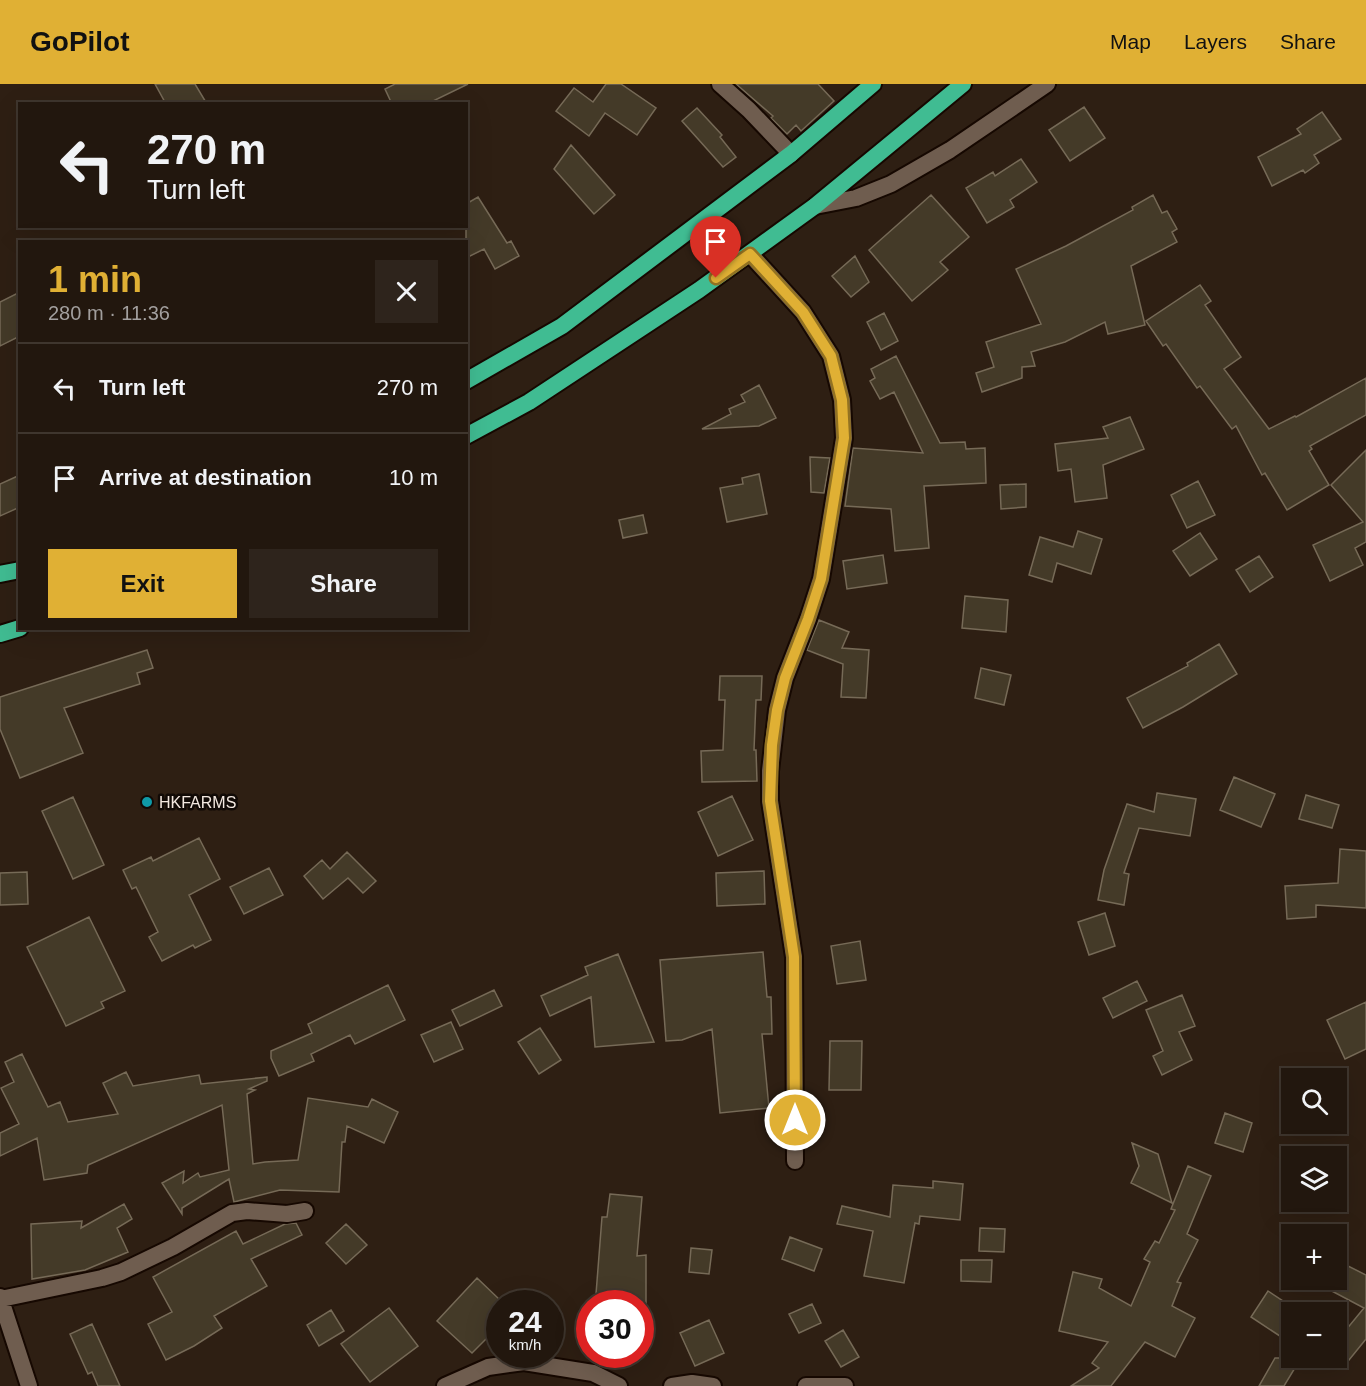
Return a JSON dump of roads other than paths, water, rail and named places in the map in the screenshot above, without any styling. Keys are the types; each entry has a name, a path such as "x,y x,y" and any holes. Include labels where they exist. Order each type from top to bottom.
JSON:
{"highway":[{"path":"468,380 562,326 791,154 873,84"},
{"path":"468,435 529,402 750,254 815,206 963,84"},
{"path":"0,574 18,570"}],"street":[{"path":"720,84 749,110 791,154"},
{"path":"815,206 856,198 891,184 950,150 1047,84"},
{"path":"750,254 803,312 831,356 842,400 844,438 821,579 785,678 772,745 770,801 794,957 795,1161"},
{"path":"29,1386 0,1298 121,1272 173,1247 232,1213 247,1211 287,1214 305,1210"},
{"path":"445,1386 488,1366 524,1362 593,1373 619,1386"},
{"path":"672,1386 692,1383 713,1386"},
{"path":"806,1386 845,1386"}],"place":[{"name":"HKFARMS","path":"147,802"}]}
